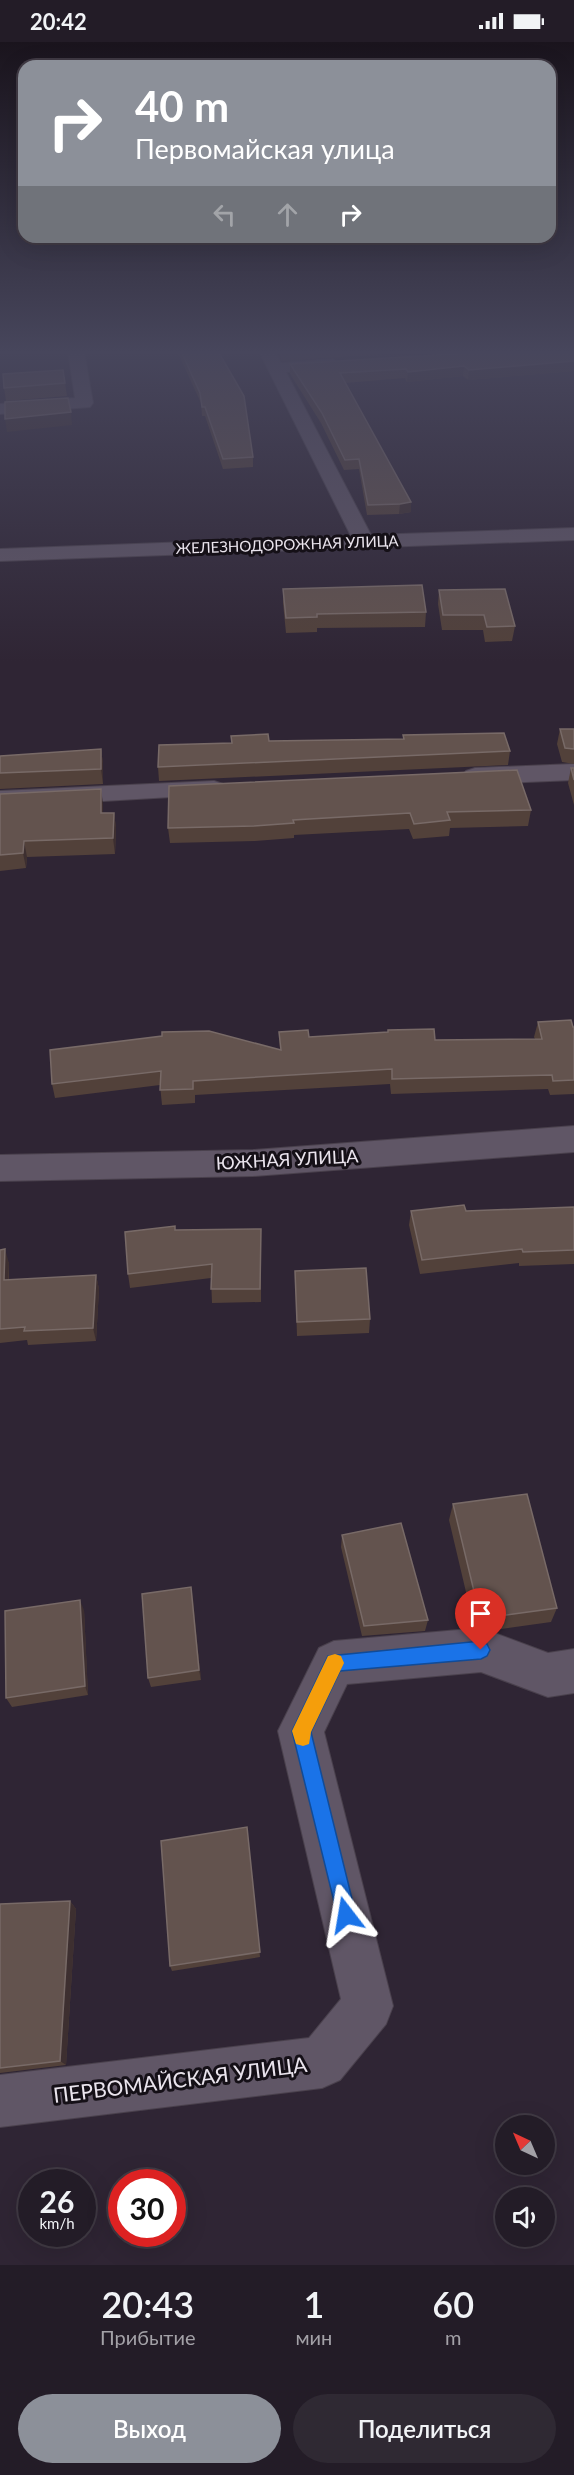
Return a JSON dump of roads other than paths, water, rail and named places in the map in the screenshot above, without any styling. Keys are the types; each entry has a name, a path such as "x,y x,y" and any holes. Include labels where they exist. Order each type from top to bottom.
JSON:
{"street":[{"path":"321,455 364,541"},
{"name":"ЖЕЛЕЗНОДОРОЖНАЯ УЛИЦА","path":"0,555 574,534"},
{"path":"454,777 574,772"},
{"path":"0,799 239,788"},
{"name":"ЮЖНАЯ УЛИЦА","path":"0,1168 253,1163 574,1139"},
{"name":"ПЕРВОМАЙСКАЯ УЛИЦА","path":"0,2101 322,2061 368,2006 301,1731 334,1663 481,1650 561,1673"}]}
